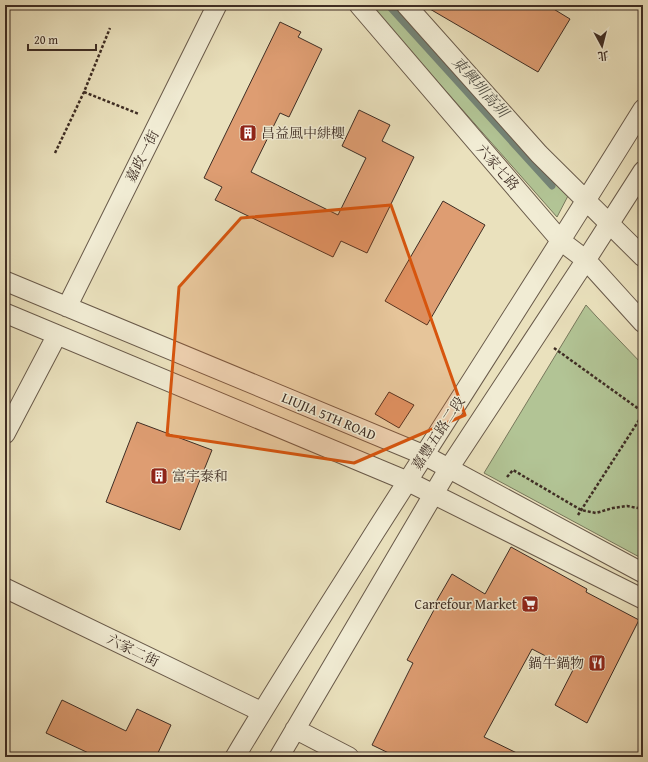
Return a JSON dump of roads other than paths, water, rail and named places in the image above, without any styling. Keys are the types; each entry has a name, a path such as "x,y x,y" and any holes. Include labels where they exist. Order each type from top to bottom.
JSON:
{"street":[{"name":"嘉政一街","path":"67,307 217,5"},
{"name":"六家七路","path":"359,5 561,241 586,260 643,323"},
{"path":"406,5 540,154 643,257"},
{"name":"嘉豐五路二段","path":"235,757 407,481 561,241 643,109"},
{"name":"嘉豐五路二段","path":"279,757 449,468 643,171"},
{"name":"LIUJIA 5TH ROAD","path":"5,281 424,455 643,573"},
{"path":"5,313 407,481 643,599"},
{"path":"5,434 57,335"},
{"name":"六家二街","path":"5,588 262,712"},
{"path":"295,729 349,757"}],"waterway":[{"name":"東興圳高圳","path":"388,5 552,186"}],"place":[{"name":"昌益風中緋櫻","path":"248,133"},
{"name":"富宇泰和","path":"159,476"},
{"name":"Carrefour Market","path":"530,604"},
{"name":"鍋牛鍋物","path":"597,663"}]}
